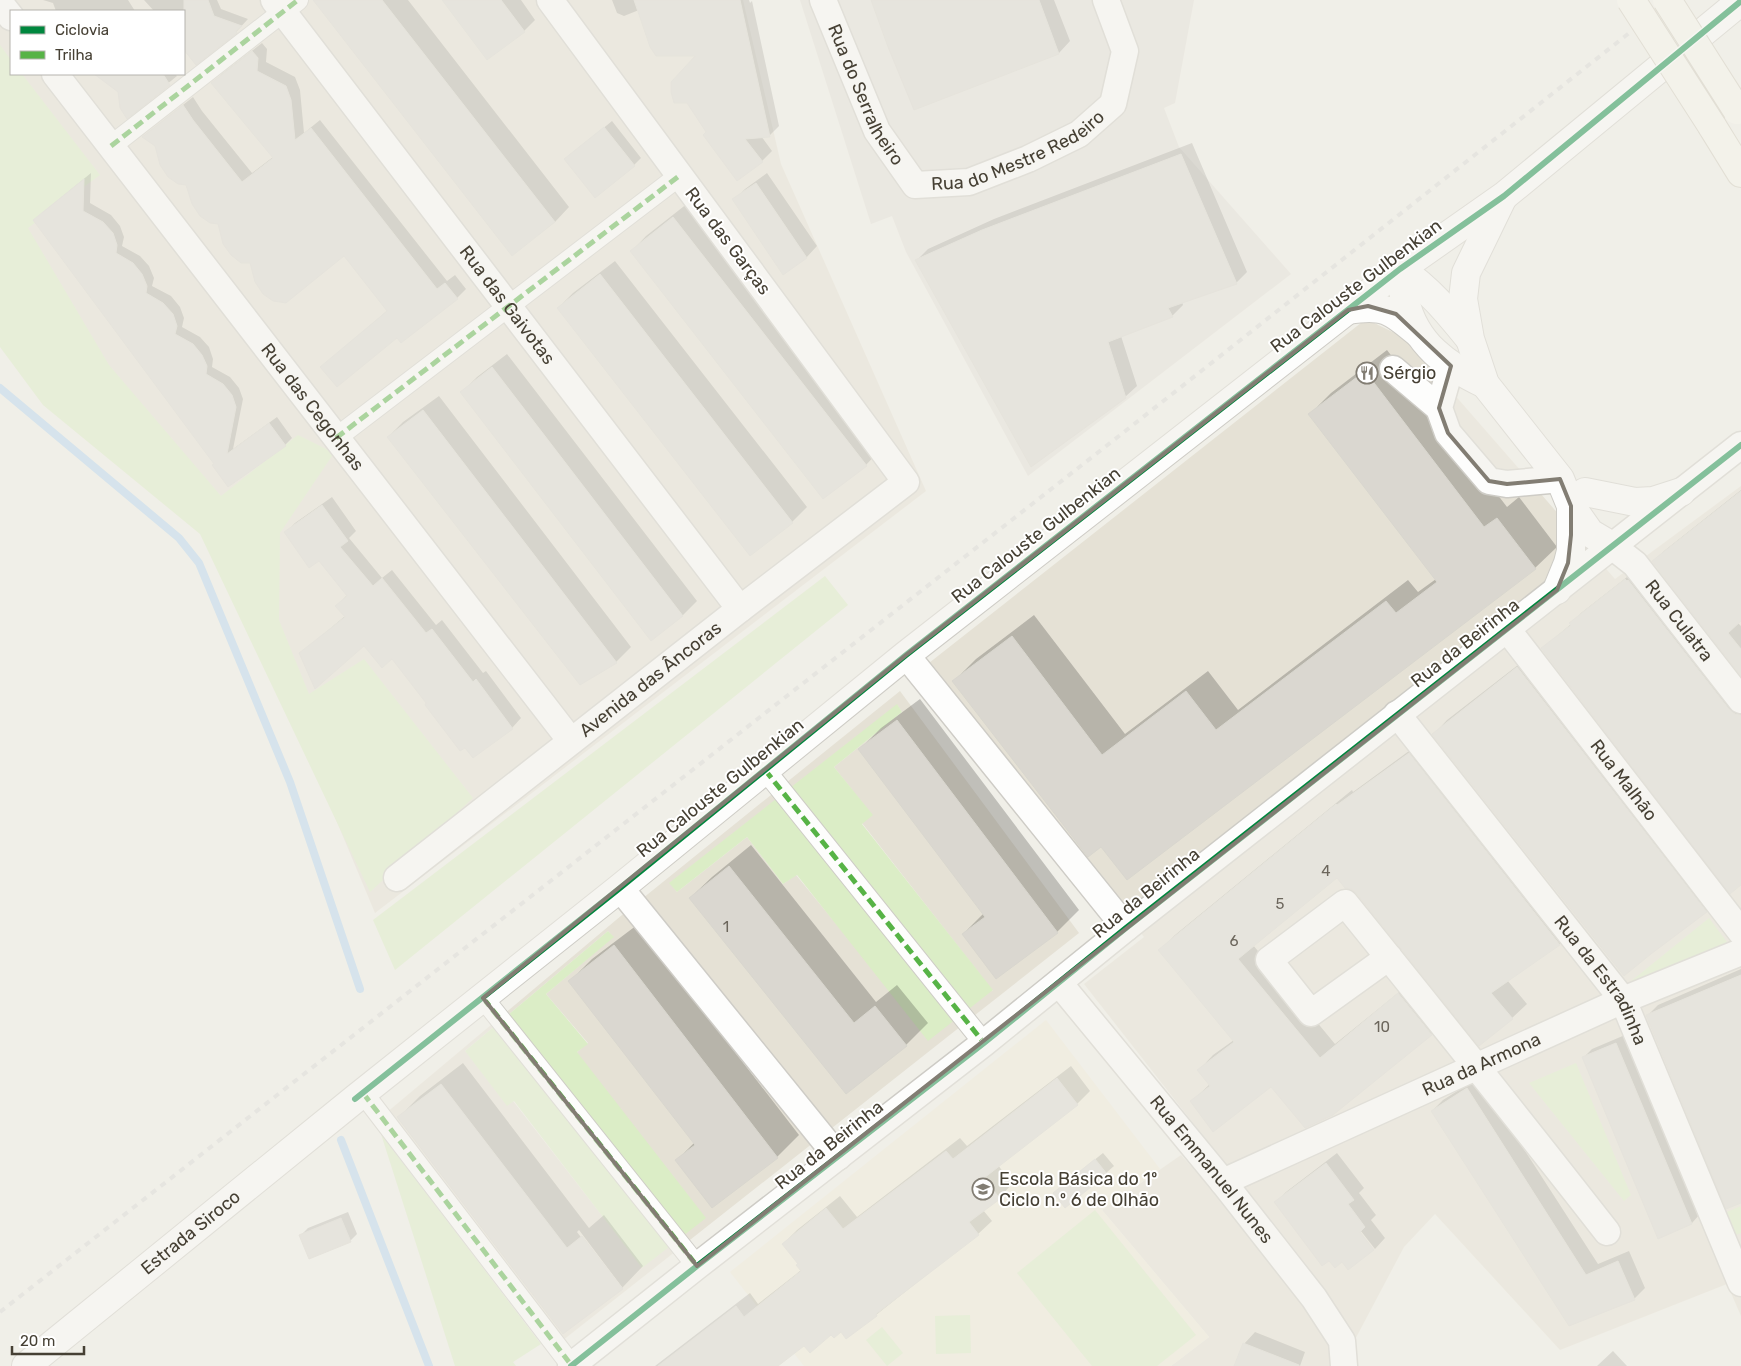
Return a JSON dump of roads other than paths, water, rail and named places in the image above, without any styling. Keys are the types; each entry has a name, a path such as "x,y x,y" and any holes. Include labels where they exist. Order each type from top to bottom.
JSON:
{"main road":[{"path":"1631,0 1741,173"},
{"path":"1667,0 1739,113"}],"street":[{"name":"Rua das Garças","path":"550,0 906,482"},
{"name":"Rua do Serralheiro","path":"823,0 877,131 915,185"},
{"name":"Rua do Mestre Redeiro","path":"915,185 969,182 1028,159 1079,134 1113,104 1125,51 1106,0"},
{"name":"Rua Calouste Gulbenkian","path":"359,1096 620,888 906,656 1400,269 1504,196 1741,1"},
{"path":"0,3 10,16"},
{"path":"111,146 285,4"},
{"name":"Rua das Gaivotas","path":"285,4 509,307 740,609"},
{"name":"Rua das Cegonhas","path":"56,75 571,741"},
{"path":"336,438 680,176"},
{"path":"1504,196 1466,273 1464,298 1470,339 1485,384 1578,499 1590,533 1612,546"},
{"path":"1400,269 1416,280 1441,303 1470,339"},
{"path":"1400,269 1405,300 1418,332"},
{"path":"1348,310 1368,306 1383,308 1396,314 1418,332 1433,350 1451,366 1485,384"},
{"path":"1439,408 1451,366"},
{"path":"1392,369 1439,408 1448,433 1489,481 1507,484 1560,479"},
{"name":"Rua da Beirinha","path":"572,1366 697,1266 984,1043 1397,714 1741,445"},
{"name":"Avenida das Âncoras","path":"397,878 740,609 906,482"},
{"path":"1578,499 1653,501 1681,492"},
{"path":"1557,590 1571,550 1578,499"},
{"name":"Rua Culatra","path":"1612,546 1635,564 1741,700"},
{"name":"Rua Malhão","path":"1507,629 1741,932"},
{"path":"906,656 1126,928"},
{"name":"Rua da Estradinha","path":"1397,714 1623,1000 1741,1283"},
{"path":"765,770 984,1043"},
{"path":"620,888 838,1157"},
{"name":"Rua da Armona","path":"1224,1182 1623,1000 1741,952"},
{"path":"1389,957 1607,1232"},
{"name":"Rua Emmanuel Nunes","path":"1059,983 1224,1182 1319,1305 1342,1341 1344,1366"},
{"path":"483,998 697,1266"},
{"path":"359,1096 572,1366"},
{"name":"Estrada Siroco","path":"26,1366 359,1096"}],"waterway":[{"path":"0,388 179,538 199,563 290,782 360,989"},
{"path":"341,1140 429,1366"}],"railway":[{"path":"0,1312 1119,436 1671,0"}],"place":[{"name":"Sérgio","path":"1367,373"},
{"name":"Escola Básica do 1º Ciclo n.º 6 de Olhão","path":"983,1189"}]}
